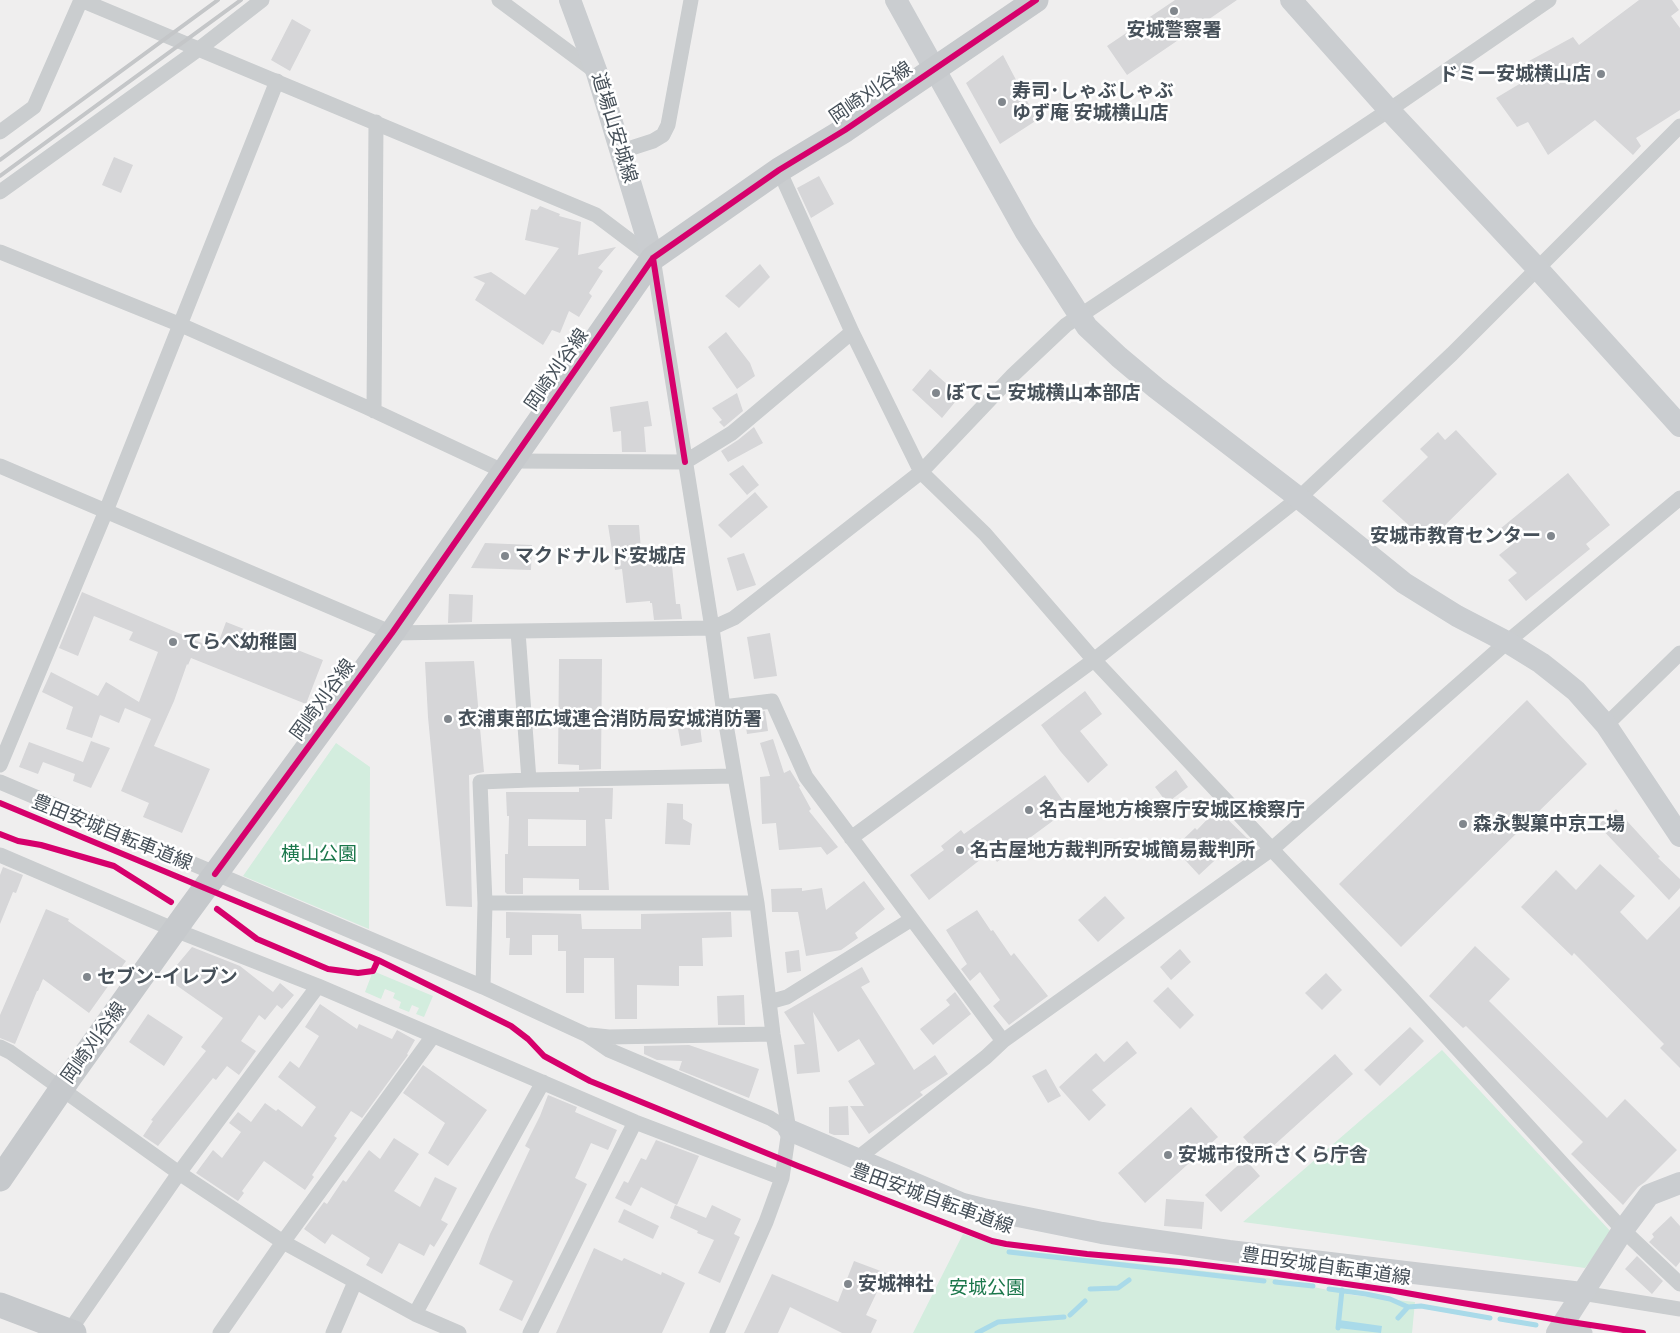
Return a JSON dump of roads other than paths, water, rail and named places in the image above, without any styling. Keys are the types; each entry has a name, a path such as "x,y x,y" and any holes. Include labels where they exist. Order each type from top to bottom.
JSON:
{"main road":[{"name":"岡崎刈谷線","path":"0,1178 175,930 392,633 653,258 779,170 845,130 1036,0"},
{"path":"0,1304 71,1332"}],"street":[{"path":"0,132 34,107 81,0 596,215 653,258 734,776 757,903 773,1034 789,1130 782,1178 766,1222 717,1333"},
{"path":"0,192 199,49 262,0"},
{"path":"499,0 598,73"},
{"name":"道場山安城線","path":"570,0 598,73 653,258"},
{"path":"622,150 654,141 663,135 668,125 691,0"},
{"path":"896,0 1025,231 1078,316 1087,327 1119,357 1404,583 1457,616 1507,642 1541,663 1560,678 1576,692 1606,726 1680,836"},
{"path":"1291,0 1389,110 1537,268 1680,426"},
{"path":"0,466 392,633 712,628 734,618 921,472 1013,375 1066,324 1389,110 1549,0"},
{"path":"0,766 181,326 277,82"},
{"path":"374,411 376,122"},
{"path":"851,838 1094,660 1299,498 1452,354 1680,126"},
{"path":"779,170 852,332 921,472 985,534 1094,660 1272,849 1623,1230 1680,1284"},
{"path":"0,252 181,326 374,411 509,467 685,462 732,433 852,332"},
{"path":"858,1158 986,1057 1003,1041 1272,849 1507,642 1680,498"},
{"path":"518,632 528,780"},
{"path":"1606,726 1680,653"},
{"path":"723,707 772,701 806,777 1003,1041"},
{"path":"483,987 485,903 480,782 734,776"},
{"path":"0,782 483,987 587,1034 609,1050 770,1118 808,1139 858,1158 964,1204 1102,1234 1582,1294 1680,1309"},
{"path":"0,855 175,930 318,986 635,1122 782,1178"},
{"path":"485,903 757,903"},
{"path":"769,1002 788,997 912,919"},
{"path":"71,1332 179,1173 318,986"},
{"path":"587,1034 608,1037 773,1034"},
{"path":"220,1333 283,1242 433,1036"},
{"path":"0,1047 10,1052 179,1173 283,1242 415,1314 459,1333"},
{"path":"415,1314 543,1082"},
{"path":"530,1333 635,1122"},
{"path":"1585,1333 1558,1331 1648,1194 1680,1183"},
{"path":"332,1333 355,1282"}],"water":[{"path":"1339,1320 1382,1326 1381,1333 1338,1328"}],"waterway":[{"path":"1009,1252 1264,1281"},
{"path":"1090,1289 1118,1288 1129,1280"},
{"path":"1275,1282 1313,1286"},
{"path":"1329,1289 1390,1299 1408,1307 1421,1306 1490,1318"},
{"path":"1338,1328 1342,1290"},
{"path":"1070,1315 1085,1301"},
{"path":"1398,1318 1408,1307"},
{"path":"977,1333 998,1322 1064,1317"},
{"path":"1500,1319 1536,1325"}],"railway":[{"path":"0,160 218,0"},
{"path":"0,176 241,0"}],"place":[{"name":"安城警察署","path":"1174,11"},
{"name":"ドミー安城横山店","path":"1601,74"},
{"name":"寿司･しゃぶしゃぶ ゆず庵 安城横山店","path":"1002,102"},
{"name":"ぼてこ 安城横山本部店","path":"936,393"},
{"name":"安城市教育センター","path":"1551,536"},
{"name":"マクドナルド安城店","path":"505,556"},
{"name":"てらべ幼稚園","path":"173,642"},
{"name":"衣浦東部広域連合消防局安城消防署","path":"448,719"},
{"name":"名古屋地方検察庁安城区検察庁","path":"1029,810"},
{"name":"森永製菓中京工場","path":"1463,824"},
{"name":"名古屋地方裁判所安城簡易裁判所","path":"960,850"},
{"name":"セブン-イレブン","path":"87,977"},
{"name":"安城市役所さくら庁舎","path":"1168,1155"},
{"name":"安城神社","path":"848,1284"}],"park label":[{"name":"横山公園","path":"319,854"},
{"name":"安城公園","path":"987,1288"}]}
